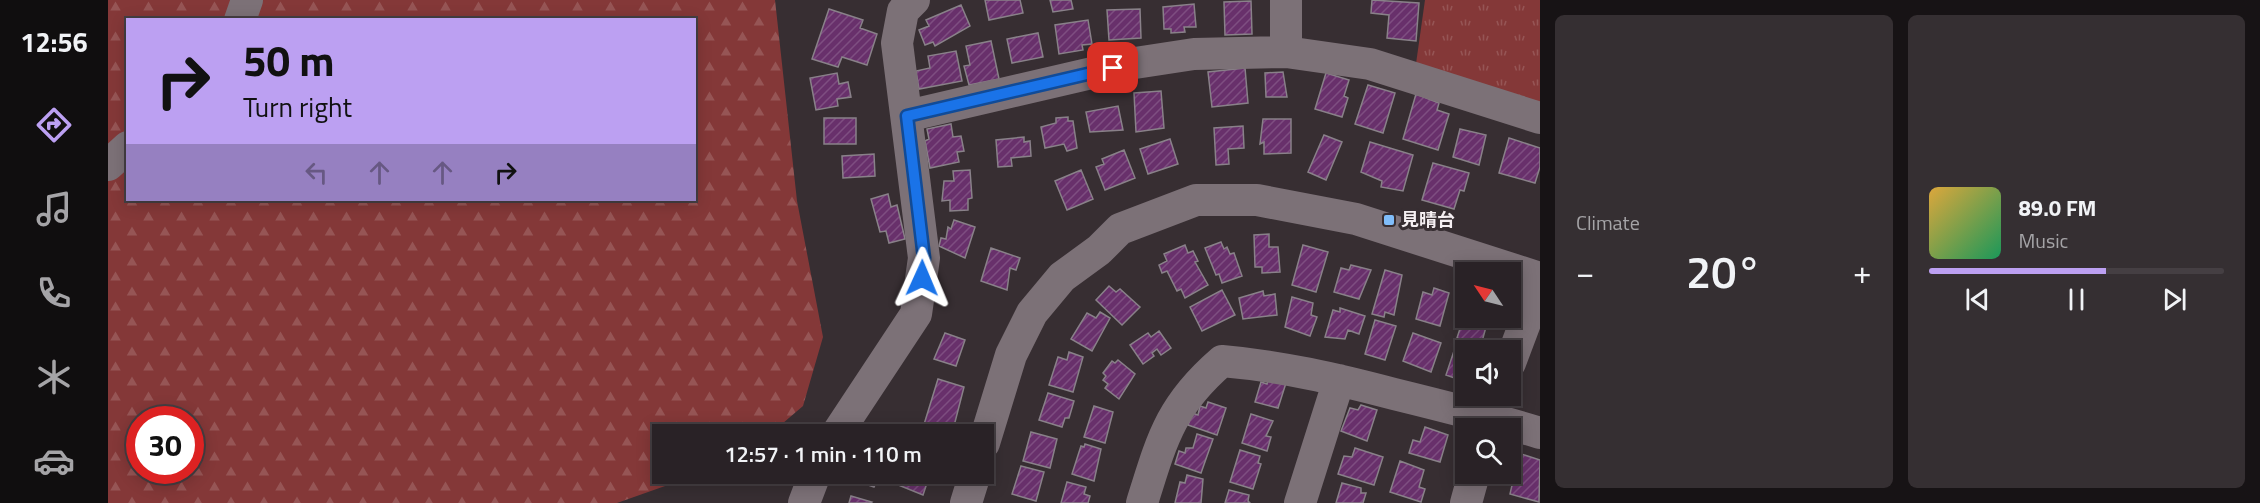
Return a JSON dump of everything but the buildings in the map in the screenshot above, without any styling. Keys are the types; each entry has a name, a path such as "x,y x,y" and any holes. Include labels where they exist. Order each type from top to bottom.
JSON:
{"street":[{"path":"241,18 247,0"},
{"path":"843,424 916,314 920,297 924,258 897,43 903,11 914,0"},
{"path":"1286,0 1286,52"},
{"path":"907,116 1135,63 1194,54 1286,52 1370,64 1540,118"},
{"path":"108,165 126,149"},
{"path":"990,424 1011,355 1032,313 1062,277 1100,250 1120,229 1196,200 1257,200 1356,219 1540,278"},
{"path":"1519,340 1540,283"},
{"path":"1142,503 1158,451 1174,414 1186,396 1222,361 1270,365 1492,414 1540,433"},
{"path":"1300,503 1339,380"},
{"path":"804,503 811,484"},
{"path":"966,503 972,484"},
{"path":"1466,503 1471,484"}],"green space":[{"path":"108,0 775,0 797,201 823,337 803,406 782,424 652,424 652,484 671,484 617,503 108,503"},
{"path":"1425,0 1540,0 1540,116 1414,78"}],"place":[{"name":"見晴台","path":"1389,220"}],"route":[{"path":"922,278 924,258 907,116 1048,85 1113,68"}]}
